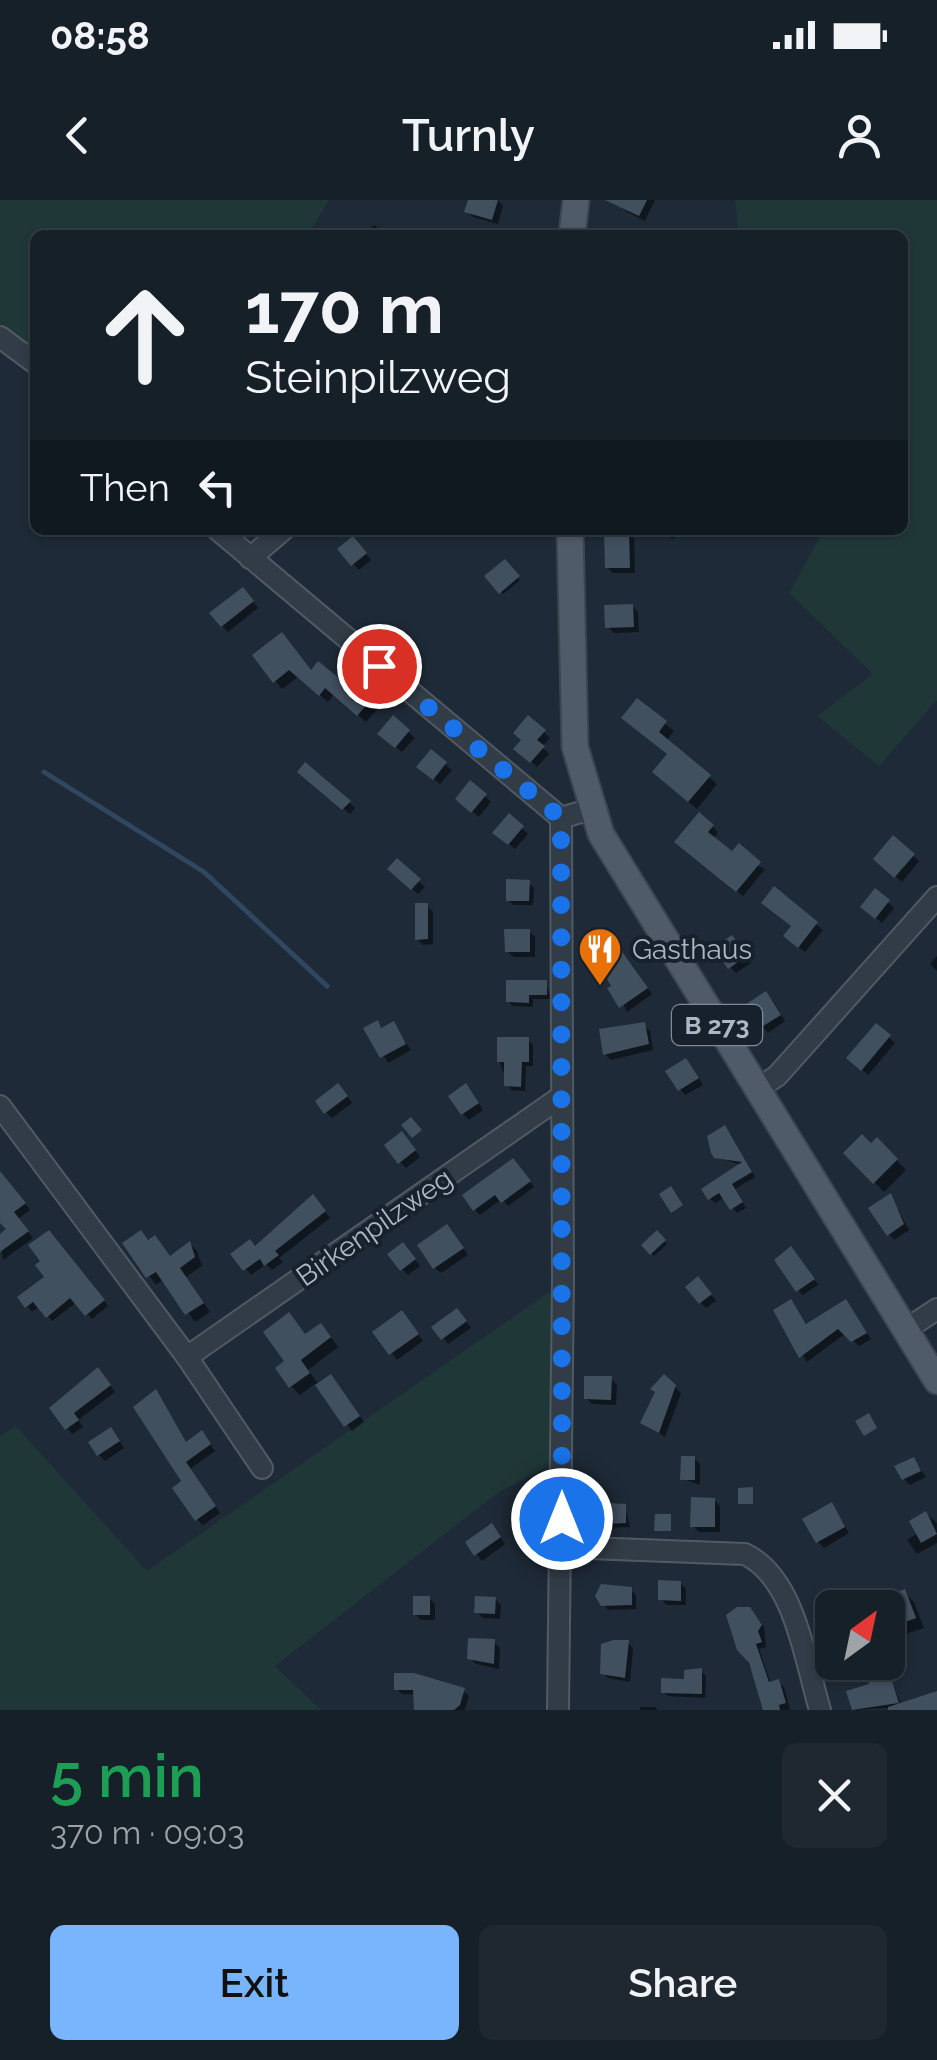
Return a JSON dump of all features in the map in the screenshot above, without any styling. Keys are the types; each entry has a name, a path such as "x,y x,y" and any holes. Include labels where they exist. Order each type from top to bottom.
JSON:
{"main road":[{"path":"573,230 576,200"},
{"name":"B 273","path":"570,535 575,747 590,808 620,870 937,1380"}],"street":[{"path":"0,337 30,358"},
{"path":"224,535 561,818 562,1547 558,1710"},
{"path":"250,558 277,535"},
{"path":"561,818 590,808"},
{"path":"757,1089 777,1076 937,898"},
{"name":"Birkenpilzweg","path":"186,1357 562,1096"},
{"path":"0,1106 186,1357 262,1468"},
{"path":"905,1330 937,1309"},
{"path":"562,1547 746,1554 766,1564 787,1602 820,1710"}],"green space":[{"path":"0,200 329,200 311,230 30,230 30,368 0,343"},
{"path":"735,200 937,200 937,700 879,766 817,716 873,674 789,593 821,535 908,535 908,230 738,230"},
{"path":"558,1286 556,1462 496,1494 275,1666 321,1710 0,1710 0,1436 16,1426 147,1571"}],"building":[{"path":"468,200 498,200 492,220 464,212"},
{"path":"605,200 647,200 639,216"},
{"path":"604,535 629,535 630,568 605,568"},
{"path":"353,536 367,553 351,566 337,549"},
{"path":"505,559 520,576 499,594 484,576"},
{"path":"243,587 254,601 221,627 209,613"},
{"path":"633,604 634,627 605,628 604,605"},
{"path":"282,632 311,670 318,661 351,688 356,682 373,697 357,716 325,688 319,696 289,670 273,683 252,655"},
{"path":"637,698 667,721 659,732 711,775 688,802 652,772 667,754 621,718"},
{"path":"393,715 410,730 395,748 377,734"},
{"path":"528,715 546,730 537,740 545,746 530,763 513,749 521,740 513,733"},
{"path":"431,749 447,762 433,780 416,767"},
{"path":"305,762 351,801 342,810 297,772"},
{"path":"470,780 487,794 471,813 455,799"},
{"path":"699,812 714,825 708,832 732,851 739,843 761,862 736,892 674,842"},
{"path":"509,813 524,826 508,845 492,833"},
{"path":"893,835 915,854 894,878 873,859"},
{"path":"397,858 421,879 411,890 387,869"},
{"path":"506,879 530,880 529,901 506,901"},
{"path":"774,886 818,922 798,948 783,936 791,926 761,903"},
{"path":"875,888 890,900 875,919 860,907"},
{"path":"415,903 428,903 428,939 415,940"},
{"path":"504,929 530,929 530,952 505,952"},
{"path":"610,935 648,988 619,1008 607,988 611,986 598,964 604,961 594,945"},
{"path":"732,935 747,956 728,969 714,948"},
{"path":"506,980 547,980 547,995 529,995 529,1003 506,1002"},
{"path":"766,991 781,1015 760,1028 745,1005"},
{"path":"378,1020 381,1028 394,1021 406,1044 380,1058 363,1028"},
{"path":"645,1022 649,1044 603,1055 599,1029"},
{"path":"876,1023 891,1035 861,1071 846,1058"},
{"path":"497,1037 529,1037 529,1062 522,1062 521,1087 504,1086 504,1062 497,1062"},
{"path":"686,1058 699,1078 678,1091 665,1071"},
{"path":"338,1083 348,1096 324,1114 315,1101"},
{"path":"466,1083 479,1103 461,1115 448,1096"},
{"path":"411,1117 422,1130 412,1138 401,1125"},
{"path":"725,1125 752,1172 732,1184 743,1202 730,1210 719,1193 708,1200 701,1189 742,1162 714,1158 711,1153 707,1136"},
{"path":"402,1131 416,1150 398,1164 384,1145"},
{"path":"862,1134 871,1143 877,1137 898,1159 873,1184 843,1153"},
{"path":"513,1158 531,1181 501,1203 495,1195 473,1211 462,1195"},
{"path":"0,1171 26,1203 14,1212 29,1231 0,1252 0,1234 6,1229 0,1223"},
{"path":"671,1186 683,1205 671,1213 659,1194"},
{"path":"891,1193 904,1224 887,1236 868,1208"},
{"path":"313,1194 326,1211 275,1251 279,1255 264,1266 260,1259 243,1271 230,1254 250,1239 255,1246"},
{"path":"447,1224 464,1248 433,1269 417,1245"},
{"path":"49,1230 105,1300 85,1316 70,1298 46,1318 33,1302 25,1308 17,1297 44,1277 35,1265 40,1261 28,1245"},
{"path":"141,1230 148,1240 155,1235 170,1256 190,1241 195,1257 180,1268 204,1303 185,1315 156,1272 146,1278 122,1243"},
{"path":"657,1230 666,1240 650,1255 641,1245"},
{"path":"403,1242 416,1259 400,1271 387,1254"},
{"path":"791,1246 815,1279 796,1292 774,1260"},
{"path":"698,1276 712,1294 699,1304 685,1287"},
{"path":"791,1299 806,1324 846,1299 867,1333 851,1342 838,1329 799,1358 773,1310"},
{"path":"457,1308 467,1321 441,1340 431,1327"},
{"path":"402,1310 419,1334 389,1355 372,1332"},
{"path":"289,1312 305,1334 321,1323 331,1337 301,1360 310,1373 289,1388 275,1368 284,1361 263,1332"},
{"path":"98,1367 111,1385 74,1413 79,1420 65,1430 49,1408"},
{"path":"331,1374 360,1416 344,1427 315,1385"},
{"path":"664,1374 676,1385 659,1433 640,1423 655,1392 650,1389"},
{"path":"584,1376 612,1376 611,1400 584,1399"},
{"path":"156,1389 186,1442 202,1430 211,1444 186,1462 216,1506 195,1521 172,1488 181,1481 133,1407"},
{"path":"869,1413 877,1428 864,1436 855,1421"},
{"path":"111,1427 120,1441 97,1456 88,1442"},
{"path":"681,1456 695,1456 695,1480 680,1480"},
{"path":"914,1457 921,1471 902,1480 894,1466"},
{"path":"753,1487 753,1504 738,1504 738,1488"},
{"path":"691,1497 715,1498 715,1527 690,1527"},
{"path":"588,1502 626,1504 626,1523 588,1525"},
{"path":"832,1502 845,1527 816,1543 802,1519"},
{"path":"926,1511 937,1534 921,1543 909,1521"},
{"path":"655,1514 671,1514 671,1531 654,1531"},
{"path":"492,1523 501,1537 474,1556 465,1542"},
{"path":"658,1580 681,1581 681,1601 658,1600"},
{"path":"601,1584 632,1587 632,1605 601,1606 595,1596"},
{"path":"905,1589 916,1618 905,1622 905,1590"},
{"path":"413,1596 430,1596 430,1615 413,1615"},
{"path":"475,1596 496,1597 495,1614 474,1613"},
{"path":"737,1607 750,1607 762,1625 758,1631 762,1642 756,1644 769,1682 779,1679 786,1703 779,1705 780,1710 763,1710 749,1663 737,1650 726,1615"},
{"path":"468,1638 495,1639 494,1664 467,1659"},
{"path":"629,1640 625,1678 600,1674 601,1644"},
{"path":"702,1668 702,1694 661,1693 661,1678 684,1679 684,1670"},
{"path":"394,1673 414,1673 465,1688 460,1705 454,1710 414,1710 413,1690 394,1690"},
{"path":"868,1680 892,1680 899,1703 852,1710 846,1691 869,1684"},
{"path":"937,1691 937,1710 888,1710 888,1707"}],"waterway":[{"path":"44,772 204,872 327,986"}],"place":[{"name":"Gasthaus","path":"600,987"}],"route":[{"path":"379,666 561,818 562,1519"}]}
